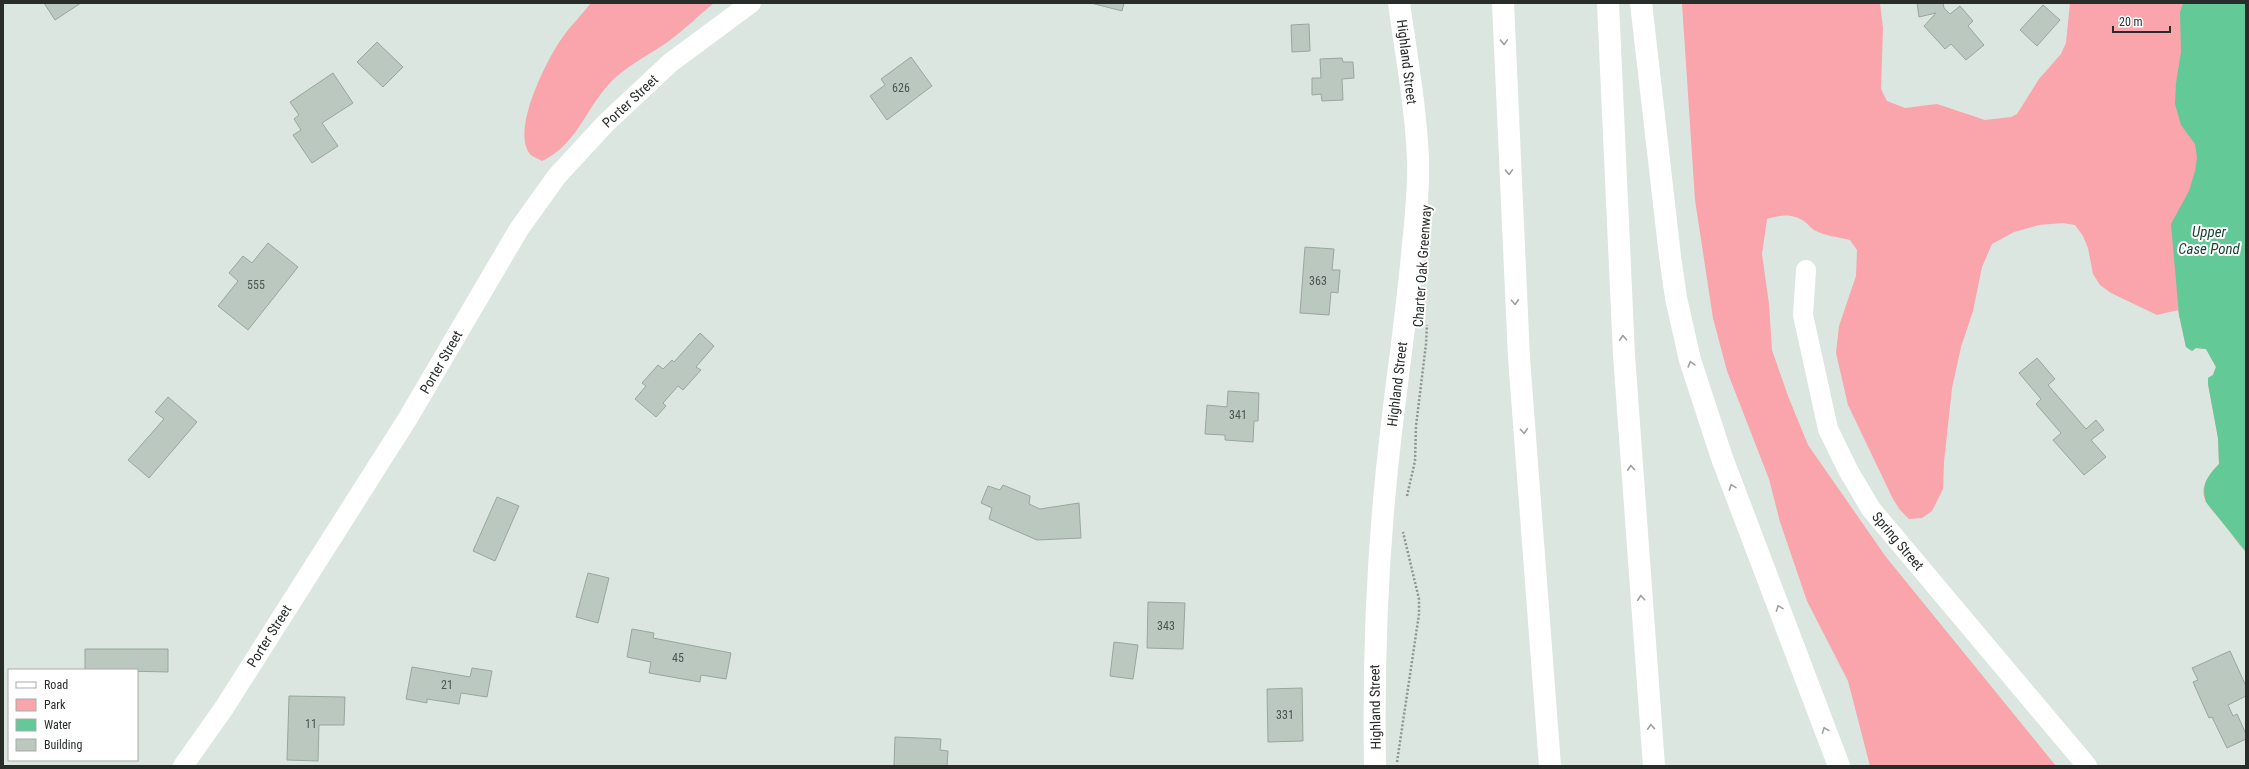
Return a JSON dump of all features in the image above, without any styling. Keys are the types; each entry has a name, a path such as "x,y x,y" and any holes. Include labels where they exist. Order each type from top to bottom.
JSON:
{"main road":[{"name":"Highland Street","path":"1375,766 1374,656 1380,546 1392,426 1408,305 1418,181 1418,160 1410,85 1399,3"},
{"path":"1503,3 1518,350 1550,766"},
{"path":"1608,3 1624,356 1654,766"},
{"path":"1641,3 1670,256 1676,298 1690,360 1722,458 1839,766"}],"street":[{"name":"Porter Street","path":"183,766 224,708 408,418 519,229 557,176 606,122 670,63 750,3"},
{"name":"Spring Street","path":"1806,270 1804,315 1828,429 1848,470 1871,509 2087,766"}],"path":[{"name":"Charter Oak Greenway","path":"1405,502 1416,461 1416,426 1426,344 1426,321"},
{"path":"1396,766 1419,614 1418,594 1404,541 1403,526"}],"green space":[{"path":"591,3 714,3 681,32 616,77 597,99 574,134 555,154 542,161 531,155 526,144 525,130 527,114 532,97 547,64 560,41"},
{"path":"1682,3 1880,3 1883,28 1881,89 1887,101 1905,108 1937,104 1985,120 2011,117 2017,114 2039,79 2061,54 2066,43 2070,3 2246,3 2246,552 2207,504 2203,491 2210,474 2219,464 2218,438 2208,384 2208,378 2213,375 2216,367 2206,349 2196,348 2192,351 2186,347 2178,310 2157,315 2111,293 2100,285 2093,274 2088,248 2083,236 2075,225 2063,223 2039,225 2014,232 1992,244 1982,267 1973,311 1961,347 1952,388 1944,462 1943,489 1932,511 1922,518 1909,519 1900,510 1893,499 1848,405 1836,353 1839,326 1856,276 1857,250 1850,240 1818,232 1796,217 1781,216 1767,219 1762,254 1769,304 1772,350 1788,396 1808,445 1886,557 2056,766 1870,766 1848,681 1807,601 1780,522 1769,479 1727,371 1713,318 1695,200"}],"water":[{"name":"Upper Case Pond","path":"2183,3 2246,3 2246,552 2206,502 2204,490 2206,481 2219,464 2218,438 2208,384 2208,378 2213,375 2216,367 2206,349 2196,348 2192,351 2186,347 2179,315 2171,224 2189,191 2197,158 2195,144 2181,125 2175,104 2176,83 2181,52 2180,12"}],"building":[{"path":"44,3 81,3 55,20"},
{"path":"1091,3 1124,3 1122,11"},
{"path":"1917,3 1943,3 1944,8 1950,14 1960,6 1973,21 1968,26 1984,45 1966,60 1951,44 1945,49 1924,26 1936,13 1919,17"},
{"path":"2043,5 2060,20 2037,46 2020,30"},
{"path":"1309,24 1310,51 1292,52 1291,25"},
{"path":"377,42 403,67 383,87 357,62"},
{"path":"911,57 932,86 887,120 870,96 885,85 881,79"},
{"path":"1342,58 1343,62 1353,62 1354,78 1342,79 1343,100 1322,101 1321,94 1312,95 1312,78 1321,78 1320,59"},
{"path":"333,73 353,103 322,123 338,146 312,163 293,135 301,130 294,119 299,115 290,102"},
{"path":"268,243 298,267 248,330 218,306 238,281 229,273 243,256 252,263"},
{"path":"1305,247 1334,249 1332,270 1340,270 1338,293 1331,292 1329,315 1300,313"},
{"path":"700,333 714,346 696,367 701,370 683,390 678,386 663,403 666,406 656,417 635,399 646,386 642,383 658,365 663,369 672,360 674,362"},
{"path":"2037,358 2055,379 2048,385 2086,429 2096,420 2104,430 2091,440 2106,457 2084,475 2053,440 2061,433 2036,404 2041,399 2019,373"},
{"path":"1228,391 1259,393 1258,421 1254,421 1253,442 1225,440 1225,435 1205,434 1207,405 1227,407"},
{"path":"168,397 197,422 149,478 128,460 164,419 155,412"},
{"path":"1003,485 1030,496 1029,504 1040,509 1079,503 1081,538 1037,540 989,519 992,508 981,503 988,486 1000,490"},
{"path":"497,497 519,506 495,561 473,551"},
{"path":"588,573 609,578 598,623 576,617"},
{"path":"1148,602 1185,603 1183,649 1147,648"},
{"path":"632,629 654,633 653,638 731,653 726,679 701,675 700,682 649,673 651,662 627,657"},
{"path":"1114,642 1138,645 1133,679 1110,676"},
{"path":"85,649 168,649 168,672 138,671 138,669 85,669"},
{"path":"2230,651 2246,686 2246,696 2228,705 2233,716 2237,714 2246,734 2246,739 2227,748 2212,717 2209,718 2193,682 2198,680 2192,668"},
{"path":"412,667 470,677 472,668 492,671 487,697 461,693 459,704 427,699 427,703 406,699"},
{"path":"1302,688 1303,741 1268,742 1267,689"},
{"path":"289,696 345,697 344,725 319,725 318,761 287,760"},
{"path":"895,737 941,739 940,750 948,751 947,766 894,766"}]}
